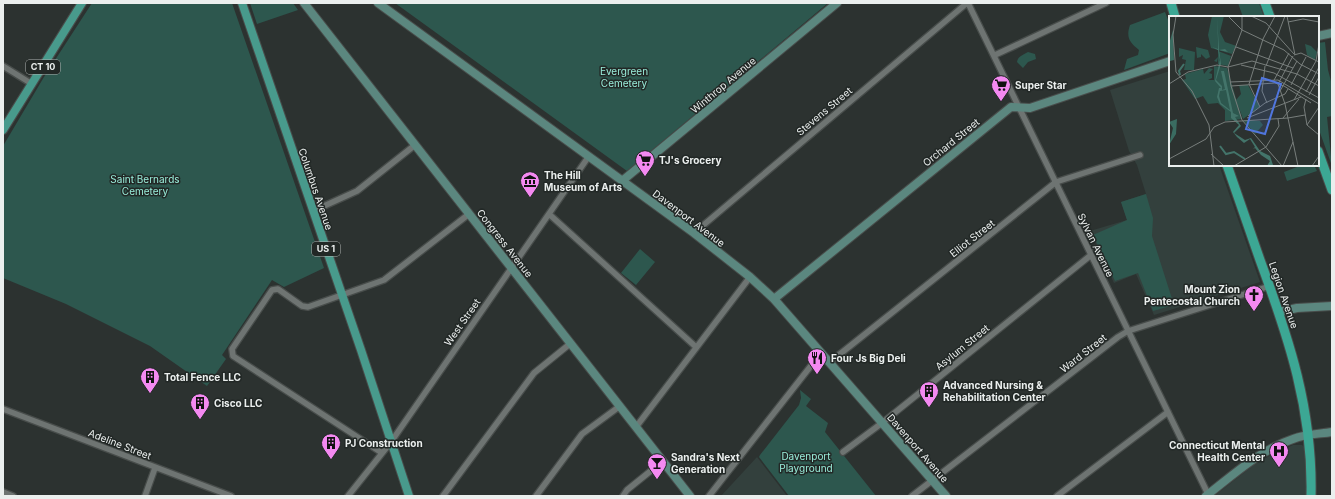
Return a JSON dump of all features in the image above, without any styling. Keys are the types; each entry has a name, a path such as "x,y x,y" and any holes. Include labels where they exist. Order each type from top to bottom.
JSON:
{"highway":[{"path":"1170,3 1175,16"},
{"path":"1265,3 1270,16"},
{"path":"1319,154 1332,190"},
{"name":"Legion Avenue","path":"1227,166 1279,312 1292,354 1303,398 1311,471 1311,496"}],"main road":[{"name":"CT 10","path":"3,130 82,3"},
{"name":"Columbus Avenue","path":"242,3 410,496"},
{"name":"Congress Avenue","path":"304,3 690,496"},
{"name":"Davenport Avenue","path":"378,3 694,233 750,277 774,299 946,496"},
{"name":"Winthrop Avenue","path":"622,181 837,3"},
{"path":"1319,36 1332,33"},
{"name":"Orchard Street","path":"774,299 1011,107 1030,108 1169,62"},
{"path":"1279,312 1297,308 1332,306"},
{"path":"1207,495 1262,454 1294,438 1332,432"}],"street":[{"name":"Sylvan Avenue","path":"968,3 1021,108 1207,495"},
{"name":"Stevens Street","path":"694,233 968,3"},
{"path":"995,56 1106,3"},
{"path":"3,66 32,84"},
{"path":"313,211 357,191 415,145"},
{"name":"Elliot Street","path":"830,362 1056,182 1140,155"},
{"name":"West Street","path":"348,496 391,442 588,156"},
{"path":"382,453 233,356 232,349 272,290 278,288 302,306 308,307 384,280 469,214"},
{"path":"549,214 696,347"},
{"name":"Asylum Street","path":"843,452 1091,255"},
{"path":"636,427 750,277"},
{"name":"Ward Street","path":"912,496 1118,337 1128,331 1270,286"},
{"path":"443,496 534,373 571,343"},
{"path":"709,496 821,353"},
{"path":"536,496 582,434 620,406"},
{"name":"Adeline Street","path":"3,409 231,496"},
{"path":"1057,496 1168,412"},
{"path":"623,496 627,490 663,461"},
{"path":"144,496 155,468"},
{"path":"3,492 13,496"}],"shaded area":[{"path":"1169,71 1169,166 1219,166 1260,282 1154,315 1136,274 1114,283 1090,231 1127,220 1121,202 1146,194 1137,165 1129,151 1110,90"},
{"name":"Connecticut Mental Health Center","path":"1293,445 1302,445 1307,453 1306,496 1214,496 1254,465"},
{"path":"757,457 787,496 721,496"}],"green space":[{"name":"Saint Bernards Cemetery","path":"92,3 232,3 324,268 284,287 272,280 222,355 226,359 207,386 150,346 66,304 3,278 3,146 44,77"},
{"path":"250,3 293,3 298,10 257,24"},
{"name":"Evergreen Cemetery","path":"395,3 828,3 627,171"},
{"path":"1238,3 1259,3 1264,16 1243,16"},
{"path":"1165,12 1169,22 1169,53 1124,70 1127,59 1138,55 1139,50 1129,39 1128,33 1130,25"},
{"path":"1325,42 1328,70 1332,85 1332,116 1327,117 1332,166 1319,130 1319,43"},
{"path":"1028,52 1035,54 1036,59 1028,62 1023,68 1017,62 1018,58"},
{"path":"1296,166 1314,166 1317,171 1287,181 1284,172 1297,167"},
{"path":"1146,194 1153,218 1152,236 1174,305 1153,311 1138,273 1115,281 1093,235 1127,220 1121,202"},
{"path":"640,249 655,262 636,285 621,273"},
{"name":"Davenport Playground","path":"800,390 811,399 806,406 828,423 825,432 876,496 789,496 759,457 799,405 801,398"}],"place":[{"name":"Super Star","path":"1001,102"},
{"name":"TJ's Grocery","path":"645,177"},
{"name":"The Hill Museum of Arts","path":"530,198"},
{"name":"Mount Zion Pentecostal Church","path":"1254,312"},
{"name":"Four Js Big Deli","path":"817,375"},
{"name":"Total Fence LLC","path":"150,394"},
{"name":"Advanced Nursing & Rehabilitation Center","path":"929,408"},
{"name":"Cisco LLC","path":"200,420"},
{"name":"PJ Construction","path":"331,460"},
{"name":"Connecticut Mental Health Center","path":"1279,468"},
{"name":"Sandra's Next Generation","path":"657,480"}]}
